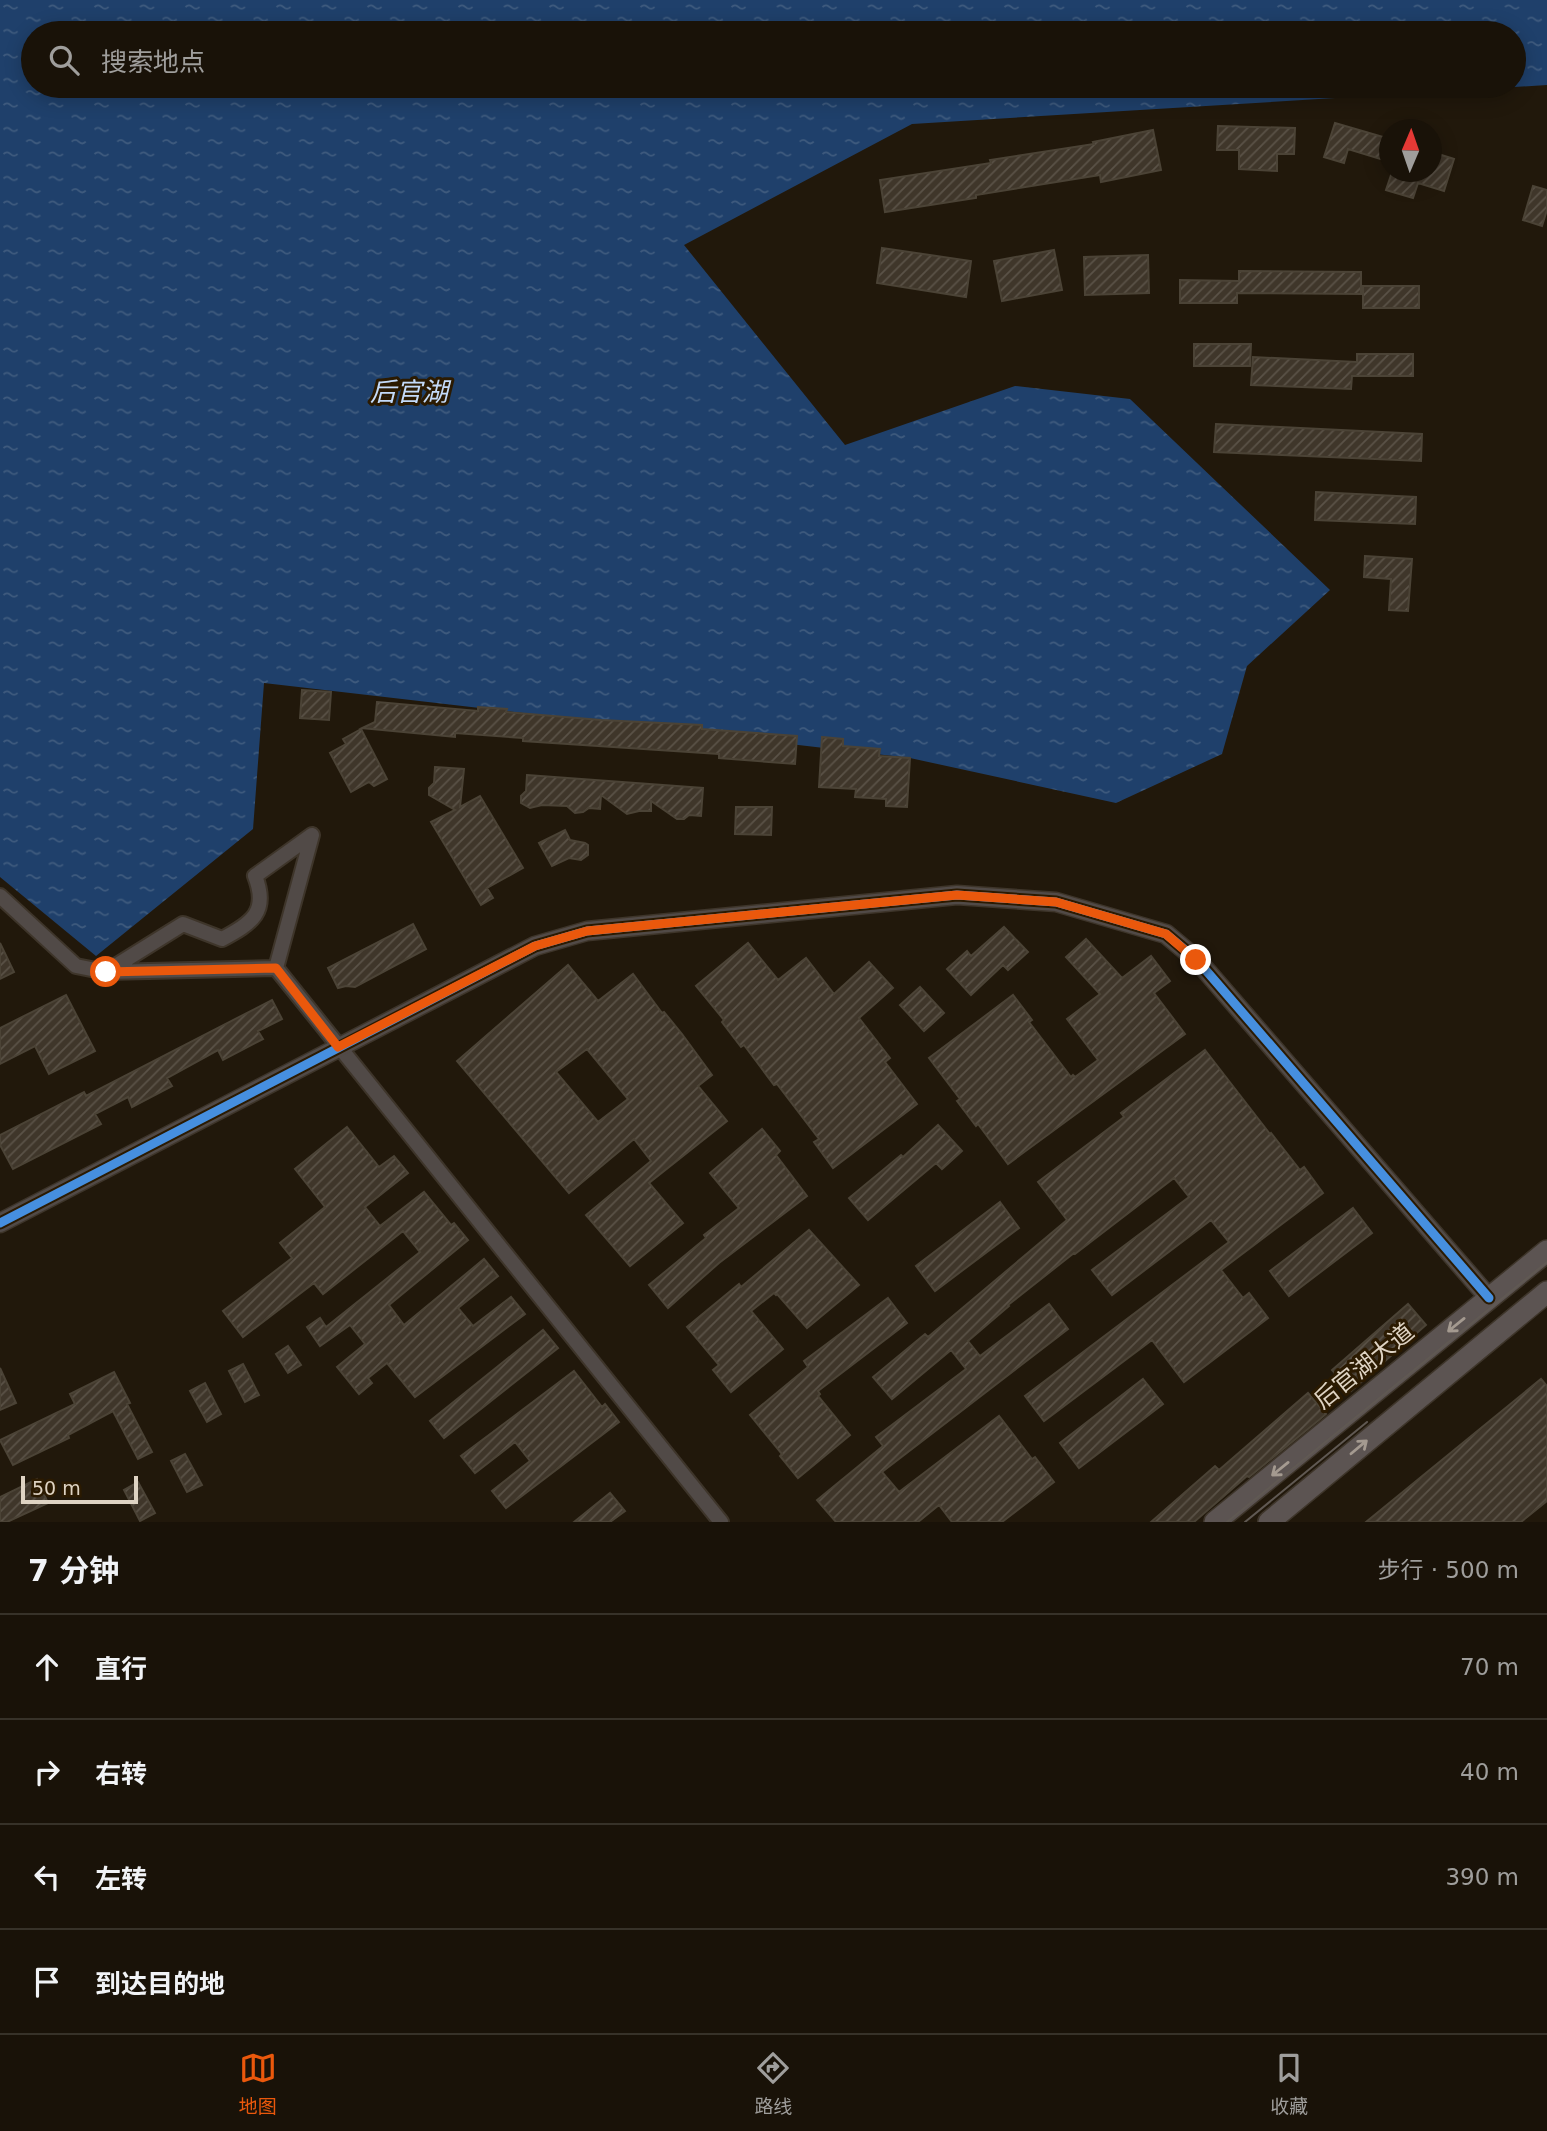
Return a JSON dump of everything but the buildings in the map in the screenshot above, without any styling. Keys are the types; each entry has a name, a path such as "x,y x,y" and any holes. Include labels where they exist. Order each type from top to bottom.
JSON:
{"main road":[{"name":"后官湖大道","path":"1214,1522 1547,1251"},
{"path":"1269,1522 1547,1292"}],"street":[{"path":"106,972 183,923 222,939 247,926 259,910 261,891 255,876 312,835 276,968"},
{"path":"0,1223 535,946 587,931 957,895 1056,902 1166,934 1196,960 1489,1298"},
{"path":"0,896 76,966 106,972 276,968"},
{"path":"276,968 721,1522"}],"water":[{"name":"后官湖","path":"0,0 1547,0 1547,85 1526,86 1526,21 21,21 21,98 1335,98 912,124 684,245 845,445 1015,386 1130,399 1330,590 1247,666 1222,754 1116,803 910,758 264,683 253,829 96,956 0,877"}],"tram line":[{"path":"1227,1522 1547,1262"},
{"path":"1245,1522 1367,1422"}],"cycle path":[{"path":"0,1223 535,946 587,931 957,895 1056,902 1166,934 1197,960 1489,1298"}],"route":[{"path":"106,972 276,968 338,1047 535,946 587,931 957,895 1056,902 1134,923 1166,934 1196,960"}]}
